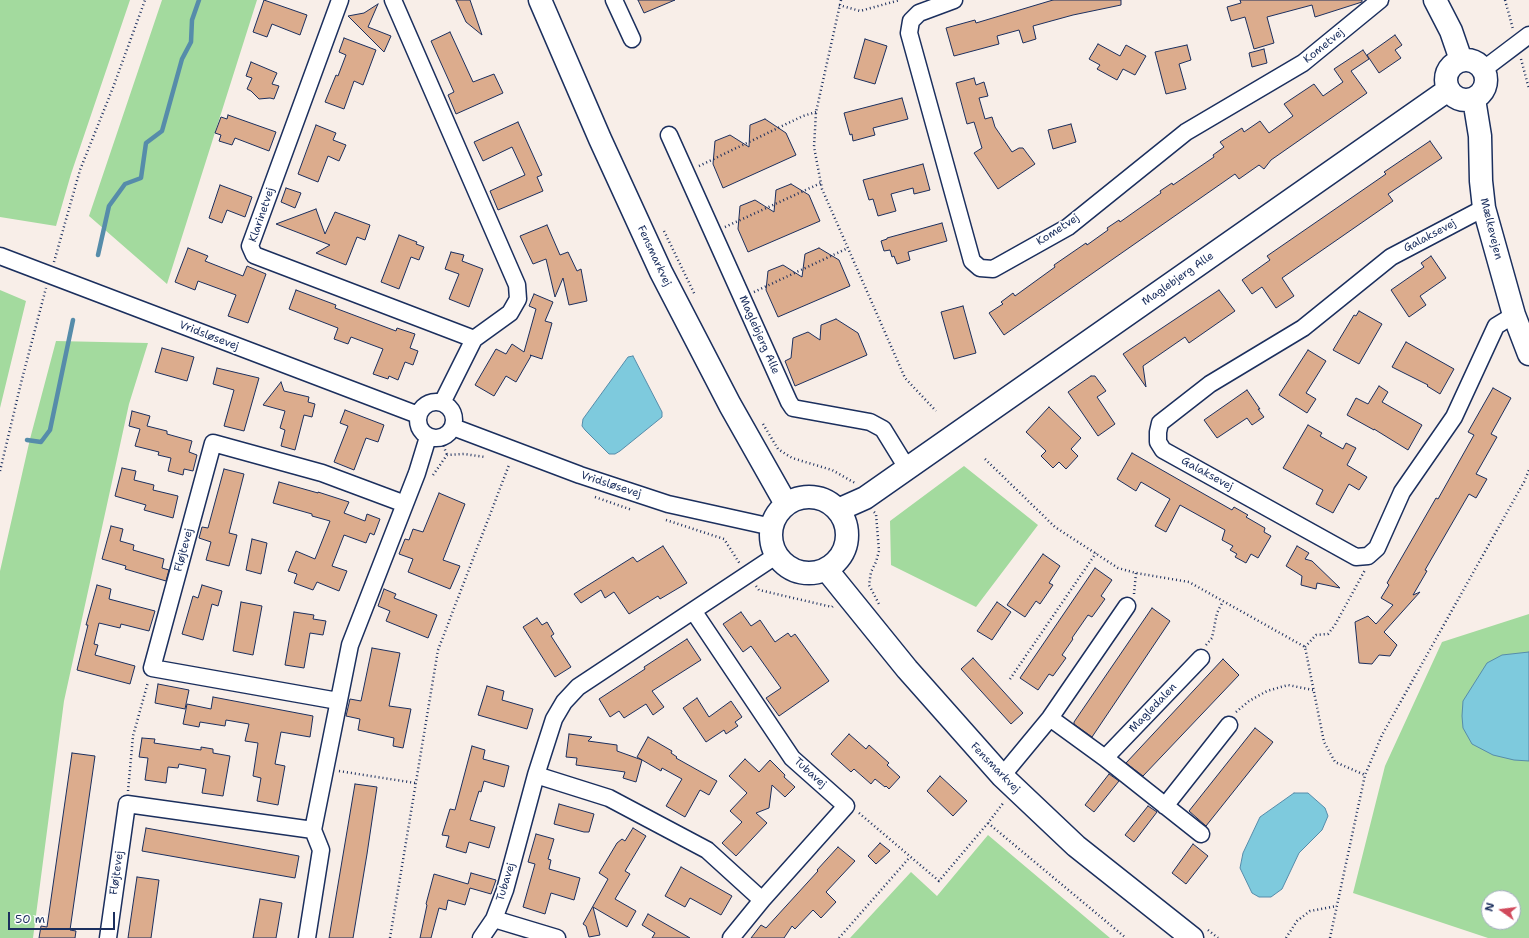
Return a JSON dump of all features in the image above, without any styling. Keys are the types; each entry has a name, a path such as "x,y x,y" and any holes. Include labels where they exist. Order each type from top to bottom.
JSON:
{"street":[{"name":"Klarinetvej","path":"340,0 250,246 254,254 474,339"},
{"path":"393,0 517,285 518,299 510,313 474,339 442,403"},
{"name":"Fensmarkvej","path":"540,0 600,139 661,272 730,405 786,504"},
{"path":"614,0 632,39"},
{"name":"Kometvej","path":"954,0 919,13 911,21 909,33 972,261 980,268 993,269 1068,227 1186,132 1303,63 1380,0"},
{"path":"1435,0 1452,31 1461,60"},
{"path":"1484,69 1529,36"},
{"path":"1461,60 1474,61 1484,69 1486,83 1484,90 1474,99 1462,100 1452,95 1448,90 1446,84 1447,72 1455,62 1461,60"},
{"name":"Maglebjerg Alle","path":"838,510 864,498 908,468 1448,90"},
{"name":"Mælkevejen","path":"1474,99 1480,136 1481,181 1484,208 1514,315 1529,354"},
{"name":"Maglebjerg Alle","path":"669,135 793,408 870,422 883,429 908,468"},
{"name":"Galaksevej","path":"1368,556 1356,558 1163,450 1158,442 1160,424 1210,384 1304,328 1391,257 1484,208"},
{"name":"Vridsløsevej","path":"0,256 418,415"},
{"path":"1368,556 1377,548 1402,492 1454,417 1496,326 1514,315"},
{"path":"307,938 321,850 313,830 350,645 417,473 440,434 454,422 451,410 442,403 436,402 425,405 418,415 420,430 440,434"},
{"name":"Vridsløsevej","path":"440,434 580,475 668,504 763,525 774,523"},
{"name":"Fløjtevej","path":"152,668 213,443 322,473 405,504"},
{"path":"808,497 819,498 830,503 838,510 844,520 847,531 847,543 842,554 835,563 826,569 815,572 804,572 794,569 784,563 777,555 773,545 772,534 778,513 786,504 796,499 808,497"},
{"name":"Tubavej","path":"480,938 494,919 505,890 536,775 554,719 564,702 578,687 694,612 777,555"},
{"name":"Fensmarkvej","path":"826,569 839,606 907,669 1002,776 1076,846 1192,938"},
{"path":"1002,776 1050,718 1127,606"},
{"name":"Tubavej","path":"694,612 792,758 846,806"},
{"name":"Magledalen","path":"1105,758 1201,658"},
{"path":"152,668 338,701"},
{"path":"1050,718 1105,758 1201,834"},
{"path":"1165,806 1229,725"},
{"path":"536,775 609,798 707,850 762,900"},
{"path":"127,804 313,830"},
{"name":"Fløjtevej","path":"108,938 127,804"},
{"path":"731,938 762,900 846,806"},
{"path":"494,919 557,938"}],"path":[{"path":"0,471 21,383 80,170 114,85 145,0"},
{"path":"841,0 816,112 814,147 822,189 905,378 936,410"},
{"path":"839,5 860,11 900,0"},
{"path":"686,172 803,116 816,112"},
{"path":"713,232 821,184"},
{"path":"742,298 848,248"},
{"path":"440,434 447,455"},
{"path":"447,455 464,454 489,458"},
{"path":"417,473 433,476 447,455"},
{"path":"985,459 1055,526 1118,568 1136,573 1188,582 1305,647"},
{"path":"502,462 516,467"},
{"path":"390,938 438,650 509,465"},
{"path":"1330,938 1365,775 1382,735 1524,482 1529,470"},
{"path":"590,495 634,510"},
{"path":"664,520 724,539 747,575 759,590 839,606 860,589 869,585"},
{"path":"1010,679 1096,553"},
{"path":"1305,647 1316,635 1328,634 1335,625 1364,574 1368,556"},
{"path":"1127,606 1134,596 1136,573"},
{"path":"1201,658 1198,653 1212,638 1217,612 1223,601"},
{"path":"1305,647 1324,742 1336,762 1365,775"},
{"path":"127,804 133,736 152,668"},
{"path":"1229,725 1228,721 1231,717 1249,701 1267,691 1288,685 1313,690"},
{"path":"324,769 415,783"},
{"path":"846,806 854,809 939,881 988,823 1005,800"},
{"path":"988,823 1126,938"},
{"path":"839,938 910,857"},
{"path":"1286,938 1297,921 1310,911 1336,906"}],"green space":[{"path":"0,0 130,0 71,174 56,226 0,217"},
{"path":"162,0 257,0 167,284 89,216"},
{"path":"0,290 26,301 0,408"},
{"path":"56,341 148,343 129,404 64,701 33,938 0,938 0,571 30,439"},
{"path":"964,466 1038,525 976,607 891,565 890,521"},
{"path":"1529,614 1529,938 1488,938 1353,893 1385,766 1442,642"},
{"path":"988,835 1110,938 850,938 911,872 937,896"}],"water":[{"path":"633,356 662,412 662,417 620,451 615,454 609,454 582,426 583,419 628,357"},
{"path":"1529,652 1529,761 1514,760 1493,755 1472,744 1463,728 1463,701 1487,663 1502,655"},
{"path":"1294,793 1308,793 1325,808 1328,816 1322,830 1299,853 1282,889 1271,897 1259,897 1252,893 1240,868 1243,853 1260,817"}],"building":[{"path":"264,0 307,15 300,35 272,24 267,37 253,32"},
{"path":"456,0 470,0 482,35 466,22"},
{"path":"638,0 675,0 644,13"},
{"path":"1053,0 1121,0 1121,5 1073,15 1033,26 1036,39 1023,43 1019,30 997,36 999,44 954,56 946,28 975,20 976,23"},
{"path":"1240,0 1362,0 1362,2 1315,17 1312,5 1267,17 1274,43 1254,49 1245,17 1231,21 1227,7 1241,3"},
{"path":"378,4 368,27 391,36 384,52 348,16 364,13"},
{"path":"450,32 473,82 494,74 503,93 456,114 448,95 454,92 431,41"},
{"path":"1395,35 1402,45 1395,50 1401,58 1379,73 1367,55"},
{"path":"344,38 376,50 363,85 354,81 344,109 325,102 336,75 338,76 346,55 339,52"},
{"path":"865,39 887,46 875,84 854,78"},
{"path":"1098,44 1120,56 1126,45 1146,56 1135,75 1123,69 1117,80 1097,69 1100,65 1089,59"},
{"path":"1187,45 1191,60 1179,64 1186,89 1166,94 1155,52"},
{"path":"1264,49 1267,63 1252,67 1249,53"},
{"path":"1363,50 1369,59 1351,71 1367,93 1271,160 1264,169 1259,165 1239,179 1235,174 1004,335 989,313 1003,304 1001,302 1013,293 1015,296 1055,267 1054,265 1086,243 1087,245 1119,220 1120,222 1161,193 1160,191 1172,183 1173,185 1214,157 1213,155 1224,147 1220,142 1242,128 1244,132 1260,121 1269,133 1293,116 1284,104 1314,84 1323,96 1343,82 1334,69"},
{"path":"251,62 277,73 272,84 279,86 274,99 259,99 247,89 252,78 246,76"},
{"path":"974,78 976,85 984,82 988,96 979,98 985,119 992,117 995,127 1012,152 1019,148 1023,148 1035,164 998,189 974,153 982,148 974,122 967,124 956,83"},
{"path":"902,98 908,119 873,128 875,135 853,141 844,113"},
{"path":"228,115 276,132 269,151 235,138 232,145 219,141 221,135 215,133 221,117 227,119"},
{"path":"765,119 786,133 796,155 723,188 713,164 715,141 730,135 749,147 750,125"},
{"path":"518,122 542,175 537,177 543,191 498,210 490,191 525,175 512,147 483,161 474,142"},
{"path":"1071,124 1076,142 1053,149 1048,130"},
{"path":"316,125 336,133 333,140 346,145 339,161 328,156 318,182 298,174"},
{"path":"1430,141 1442,158 1388,194 1393,201 1282,278 1294,296 1276,308 1262,287 1252,294 1242,280 1270,260 1267,256 1386,174 1384,172"},
{"path":"923,164 930,190 914,194 913,188 891,194 896,211 878,216 873,199 869,200 863,180"},
{"path":"791,184 809,195 820,221 748,252 738,229 740,206 755,200 774,212 776,190"},
{"path":"220,185 252,197 245,217 227,210 222,223 209,218"},
{"path":"286,188 301,193 295,208 281,202"},
{"path":"316,209 325,234 335,212 370,225 365,240 357,237 346,265 316,253 330,245 276,224"},
{"path":"942,223 947,241 908,252 910,260 897,264 894,256 892,257 890,250 884,251 881,241 887,238"},
{"path":"547,225 560,255 568,252 577,271 581,269 587,301 569,305 563,278 555,297 546,259 533,264 520,236"},
{"path":"399,235 417,242 416,244 424,247 419,260 411,257 399,289 381,282"},
{"path":"188,248 208,256 205,261 243,276 247,266 266,274 248,323 228,316 236,295 198,281 195,290 175,282"},
{"path":"819,248 839,260 850,286 778,317 766,290 768,271 783,265 802,277 805,254"},
{"path":"451,252 464,255 462,261 483,269 469,307 449,299 459,274 445,269"},
{"path":"1431,256 1446,278 1420,296 1426,305 1409,317 1391,290 1424,267 1421,263"},
{"path":"296,290 336,305 335,308 396,331 397,328 415,334 410,348 418,351 413,365 405,362 398,380 389,376 388,379 373,374 383,349 351,337 348,344 334,339 338,328 289,309"},
{"path":"1219,290 1235,311 1189,343 1185,337 1143,366 1146,387 1123,354"},
{"path":"534,294 553,302 545,321 552,323 542,359 530,355 531,356 516,382 506,376 494,396 475,385 496,349 506,354 512,344 524,352 536,309 529,306"},
{"path":"963,306 976,353 954,359 941,312"},
{"path":"1359,311 1382,324 1359,364 1333,350 1354,315 1356,316"},
{"path":"836,319 858,333 867,355 795,386 785,361 791,358 793,338 808,332 820,340 821,325"},
{"path":"1406,342 1454,369 1440,394 1427,386 1428,385 1392,367"},
{"path":"162,348 194,357 187,381 155,372"},
{"path":"1308,350 1326,361 1306,393 1316,399 1307,413 1279,395"},
{"path":"217,368 259,378 244,431 224,426 234,390 213,384"},
{"path":"1091,376 1095,376 1106,391 1097,397 1115,424 1098,436 1068,392"},
{"path":"281,382 284,391 309,397 308,402 315,404 312,417 304,415 295,450 281,446 285,430 280,428 285,411 263,405"},
{"path":"1379,386 1388,392 1382,402 1422,425 1408,450 1374,429 1347,415 1356,398 1368,404"},
{"path":"1493,388 1511,398 1491,434 1497,437 1476,474 1487,479 1476,498 1469,494 1425,570 1427,571 1413,595 1420,592 1384,632 1397,645 1390,656 1379,655 1372,664 1359,663 1355,622 1368,616 1376,624 1393,605 1381,598 1389,585 1387,583 1436,498 1438,499 1474,435 1468,432"},
{"path":"1247,390 1264,417 1252,425 1247,418 1217,438 1204,420"},
{"path":"1049,407 1081,438 1071,449 1078,456 1066,469 1059,462 1053,468 1041,456 1046,451 1026,432"},
{"path":"345,410 384,425 378,442 366,438 354,470 334,462 348,426 340,423"},
{"path":"132,411 150,416 147,426 167,431 167,434 192,441 189,452 197,455 193,471 184,469 183,475 168,471 171,458 158,455 159,452 135,446 140,429 129,426"},
{"path":"1308,425 1322,433 1320,436 1343,449 1346,443 1356,448 1347,465 1367,477 1359,490 1349,484 1333,513 1316,504 1323,490 1283,468"},
{"path":"1132,453 1232,510 1234,507 1248,515 1246,517 1265,528 1264,532 1271,536 1258,558 1251,554 1246,563 1235,557 1237,554 1230,550 1233,546 1222,540 1225,530 1180,505 1166,532 1155,526 1170,499 1141,482 1136,491 1117,479"},
{"path":"122,468 136,471 134,480 154,485 153,490 178,496 173,518 144,510 146,505 115,496"},
{"path":"224,469 244,474 229,533 237,535 229,566 206,560 211,542 199,538 202,527 208,528"},
{"path":"279,482 349,502 344,513 365,521 367,514 380,519 374,535 370,533 366,543 344,535 332,566 347,571 339,591 317,582 313,590 294,583 297,574 288,571 296,551 315,559 330,521 312,516 312,514 273,503"},
{"path":"439,493 465,504 443,560 460,566 450,589 408,572 413,559 399,554 405,539 409,540 413,529 423,532"},
{"path":"111,526 123,529 120,541 134,545 133,550 164,559 162,568 169,570 166,581 125,569 126,566 102,559"},
{"path":"252,539 267,543 261,574 246,570"},
{"path":"663,546 687,583 660,599 658,596 629,614 614,592 605,598 601,590 581,603 574,594 633,557 637,562"},
{"path":"1297,546 1309,553 1305,559 1312,561 1340,588 1317,583 1316,589 1301,585 1302,576 1286,566"},
{"path":"1043,554 1060,566 1049,583 1053,585 1040,604 1036,601 1025,617 1007,605"},
{"path":"1095,568 1112,580 1101,596 1105,599 1092,617 1088,615 1062,655 1066,658 1053,676 1049,674 1038,690 1020,678"},
{"path":"97,585 111,589 109,599 155,611 149,631 121,624 120,628 99,623 94,644 98,645 95,655 135,666 130,684 77,670 88,625 86,625"},
{"path":"202,585 222,591 218,606 212,604 203,640 182,634 193,596 198,598"},
{"path":"384,589 396,594 394,598 437,615 428,638 386,621 390,611 378,606"},
{"path":"241,602 262,606 253,655 233,651"},
{"path":"997,602 1011,612 992,640 977,631"},
{"path":"1152,608 1170,621 1092,737 1074,724 1074,722"},
{"path":"294,612 314,615 313,619 326,621 323,635 310,633 304,668 285,665"},
{"path":"741,612 751,626 760,620 775,642 788,633 791,637 795,634 829,681 779,716 766,698 781,688 751,646 743,652 723,624"},
{"path":"537,618 542,625 547,622 554,634 551,636 571,667 555,677 523,627"},
{"path":"687,639 701,660 652,691 664,707 653,715 646,704 624,718 619,711 610,717 599,699"},
{"path":"372,648 400,653 389,706 411,709 403,748 393,746 394,738 358,730 360,719 346,716 350,699 361,701"},
{"path":"973,658 1023,713 1011,724 961,669"},
{"path":"1223,659 1239,675 1143,776 1126,763"},
{"path":"158,684 189,690 185,709 155,703"},
{"path":"487,686 504,691 502,700 533,709 527,729 478,715"},
{"path":"213,697 313,716 310,737 281,732 275,764 285,766 278,805 257,801 261,778 253,776 258,743 245,741 249,724 226,720 225,726 200,722 199,727 183,724 187,704 211,709"},
{"path":"697,698 709,717 731,701 742,717 735,722 738,726 726,734 724,730 706,742 683,708"},
{"path":"1255,728 1273,742 1206,826 1189,811"},
{"path":"569,734 592,737 588,741 617,745 617,751 642,760 636,782 623,778 625,772 576,765 577,758 566,757"},
{"path":"849,734 866,749 869,745 889,763 887,765 900,777 889,789 875,779 871,784 854,769 851,772 831,754"},
{"path":"648,737 672,751 671,753 677,757 676,758 717,781 709,795 700,790 685,817 666,806 682,779 662,768 661,771 637,757"},
{"path":"142,738 155,739 154,743 201,750 201,747 213,749 213,753 230,756 223,796 202,793 206,769 179,764 178,768 168,767 166,783 145,780 148,758 139,757"},
{"path":"472,746 485,750 483,759 509,766 504,787 484,781 481,792 479,791 470,820 495,827 489,848 469,842 466,853 446,847 449,836 442,835 450,809 455,810"},
{"path":"72,753 95,756 70,930 76,931 75,938 39,938 41,926 47,927"},
{"path":"745,759 759,772 770,760 785,775 784,777 795,787 785,797 772,785 769,808 756,813 767,823 736,856 722,843 742,822 730,811 747,793 729,776"},
{"path":"1109,774 1119,781 1094,812 1085,805"},
{"path":"940,776 967,801 953,816 927,791"},
{"path":"355,784 377,787 353,938 329,938"},
{"path":"559,804 594,814 589,832 554,824"},
{"path":"1148,806 1157,812 1134,842 1125,835"},
{"path":"146,828 299,856 295,878 142,851"},
{"path":"633,828 646,836 625,871 630,874 615,899 636,911 627,927 593,907 600,935 589,937 586,926 583,924 608,879 599,873 617,843 622,839 625,841"},
{"path":"536,834 554,839 548,859 551,860 549,869 580,878 574,900 551,893 545,914 523,907 535,864 528,862"},
{"path":"880,843 890,851 876,864 868,856"},
{"path":"1193,844 1208,856 1186,884 1172,873"},
{"path":"838,847 855,861 826,892 836,902 821,918 813,910 795,929 792,926 784,938 751,938 761,925 766,928"},
{"path":"681,867 732,896 721,915 690,898 685,907 665,896"},
{"path":"471,873 496,880 491,894 470,888 465,905 448,900 446,910 439,908 431,938 420,938 426,904 434,874 468,884"},
{"path":"137,877 159,880 151,938 128,938"},
{"path":"260,899 282,903 276,938 253,938"},
{"path":"648,914 690,938 652,938 655,933 642,925"}],"waterway":[{"path":"98,255 109,206 125,184 141,178 146,143 162,131 182,59 191,42 192,20 199,0"},
{"path":"27,440 41,442 50,430 73,320"}]}
